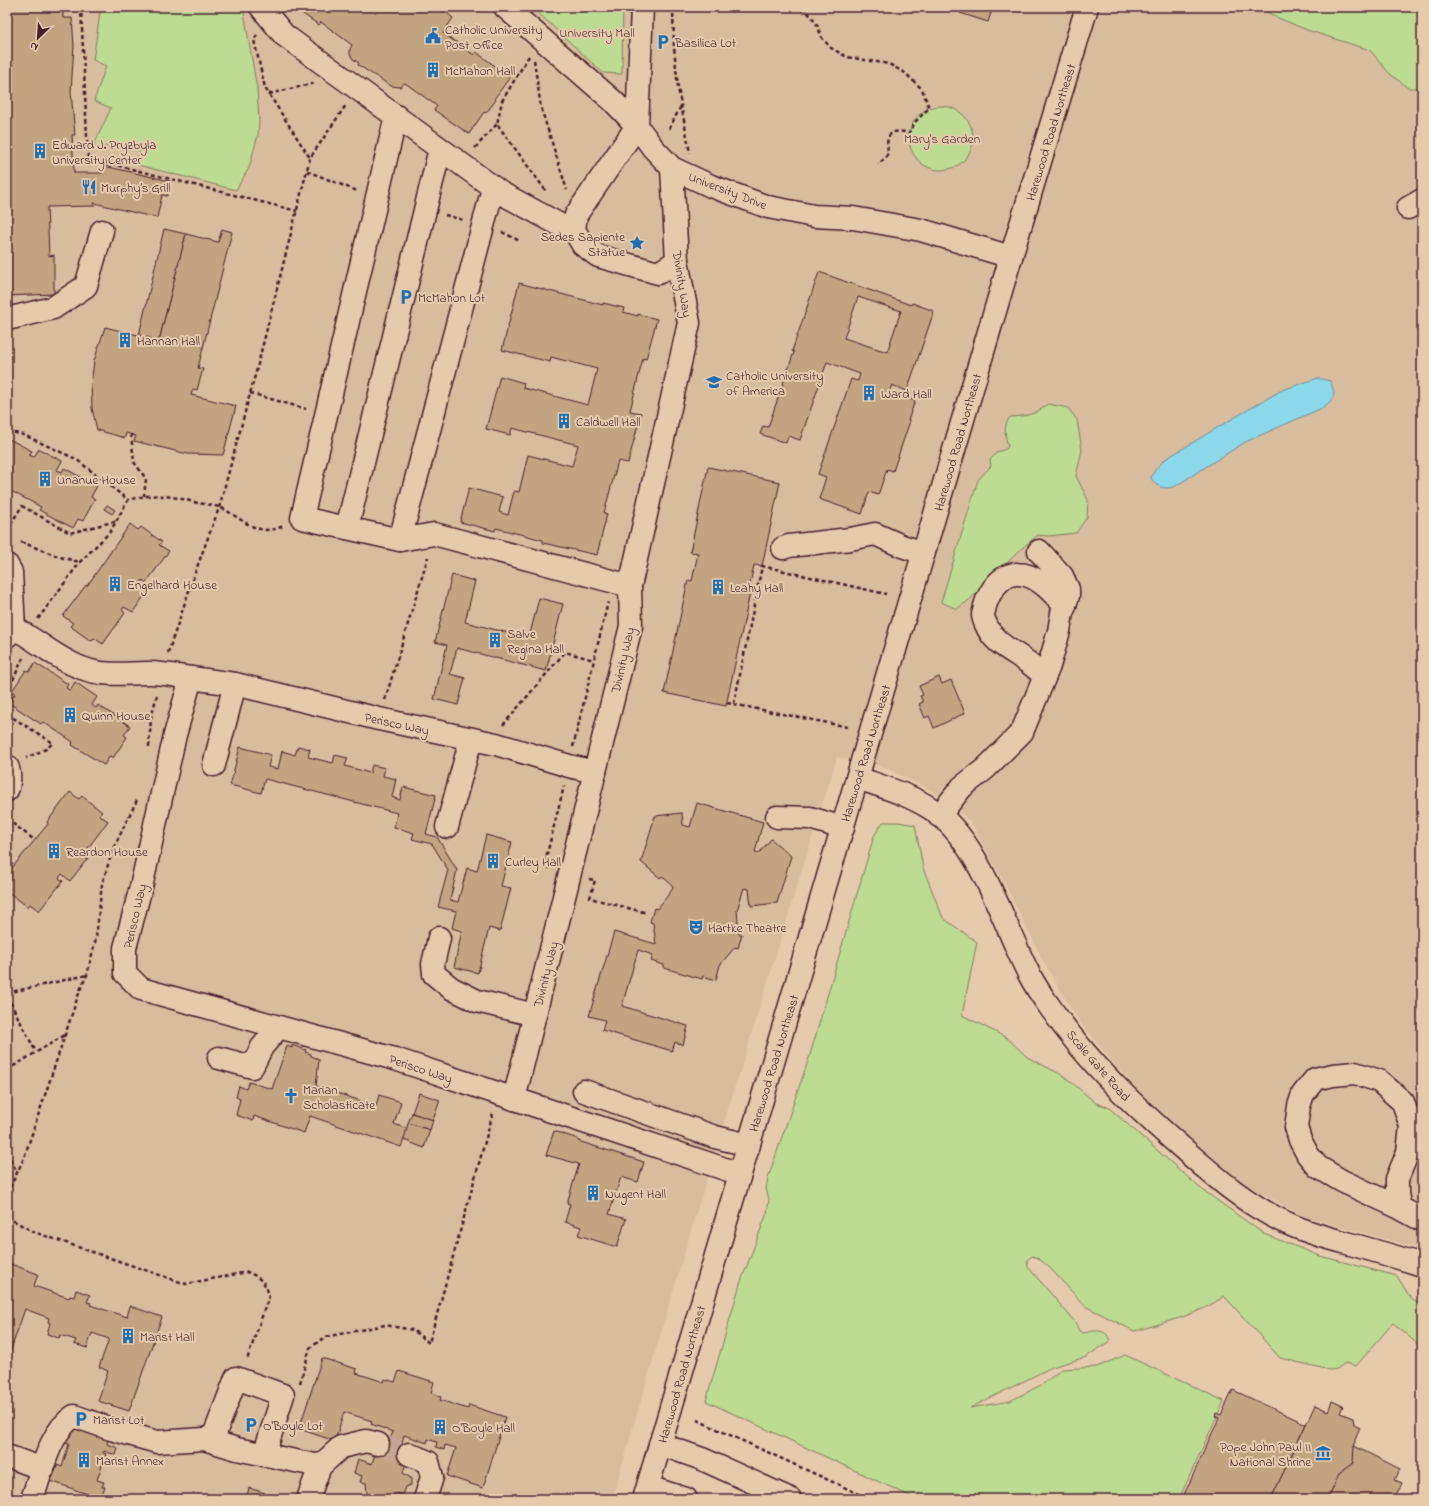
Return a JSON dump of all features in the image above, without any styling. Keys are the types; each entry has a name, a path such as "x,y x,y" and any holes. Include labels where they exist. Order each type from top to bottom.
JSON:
{"street":[{"path":"261,7 284,35 352,96 396,116 493,188 562,226 574,230"},
{"name":"University Drive","path":"505,7 613,101 637,126 653,148 672,168 711,186 768,207 814,216 854,218 921,230 1011,257"},
{"path":"642,7 637,126 576,214 574,230 583,245 598,256 658,273 677,261"},
{"name":"Harewood Road Northeast","path":"646,1493 1011,257 1087,7"},
{"path":"396,116 302,518 400,540 434,534 630,586"},
{"path":"348,528 440,148"},
{"name":"Divinity Way","path":"506,1097 535,1015 631,626 630,586 689,323 677,261 672,168"},
{"path":"400,540 493,188"},
{"path":"7,319 53,308 86,286 102,231"},
{"path":"783,548 875,534 902,546 924,553"},
{"path":"939,816 962,787 985,769 1022,732 1045,676 1068,596 1067,585 1062,576 1039,551"},
{"path":"7,565 11,572 10,632 29,636 49,651 82,668 105,674 162,673 191,678"},
{"path":"1045,676 1004,647 990,633 983,615 988,598 994,587 1011,574 1019,574 1033,579 1048,588 1065,606"},
{"name":"Perisco Way","path":"595,772 496,744 379,719 235,684 191,678 175,735 142,883 125,948 125,972 141,989 395,1059 740,1174"},
{"path":"214,765 235,684"},
{"path":"448,827 471,739"},
{"path":"7,790 9,786 9,770 16,762"},
{"name":"Scale Gate Road","path":"858,778 895,790 931,809 954,828 967,846 979,867 1029,975 1052,1011 1116,1088 1209,1172 1239,1195 1264,1211 1291,1225 1422,1265"},
{"path":"777,817 810,818 843,828"},
{"path":"439,938 433,964 434,974 451,988 477,1001 535,1015"},
{"path":"219,1058 252,1067 262,1047 279,1027"},
{"path":"1400,1208 1397,1194 1397,1179 1408,1152 1411,1126 1403,1102 1379,1081 1355,1073 1333,1075 1315,1079 1303,1094 1299,1106 1296,1126 1300,1140 1308,1155 1318,1166 1342,1181 1422,1220"},
{"path":"584,1091 715,1137 749,1145"},
{"path":"212,1441 236,1378 283,1394 264,1454"},
{"path":"32,1499 54,1438 66,1421 74,1416 111,1429 157,1442 204,1438 237,1449 320,1466"},
{"path":"308,1499 320,1466 341,1447 366,1440 378,1444"},
{"path":"660,1444 702,1459 790,1499"},
{"path":"409,1454 428,1462 432,1477 425,1499"},
{"path":"7,1456 43,1469"},
{"path":"646,1493 686,1499"}],"path":[{"path":"81,7 88,158 297,211"},
{"path":"673,7 674,47 681,106 690,153"},
{"path":"804,7 816,22 822,38 831,48 847,57 888,64 905,73 922,89 929,108 916,121 909,133 898,130 891,134 888,140 889,149 887,157 878,164"},
{"path":"258,33 254,40 265,88 310,158"},
{"path":"472,152 497,124 502,101 532,51"},
{"path":"533,58 542,108 568,191"},
{"path":"269,94 320,82"},
{"path":"149,751 151,718 162,673 196,570 219,508 310,158 352,96"},
{"path":"669,129 681,106"},
{"path":"497,124 546,190"},
{"path":"307,171 350,189"},
{"path":"506,233 520,241"},
{"path":"250,393 326,414"},
{"path":"7,431 24,435 76,459 128,500"},
{"path":"131,434 134,462 146,479 144,496"},
{"path":"21,542 60,557 80,562 110,532 128,500 144,496 166,495 219,508 247,525 263,530 278,529 302,518"},
{"path":"8,530 22,506 70,533 116,521"},
{"path":"379,719 428,557"},
{"path":"734,704 762,566 886,594"},
{"path":"496,744 504,723 565,652 594,660"},
{"path":"727,703 848,727"},
{"path":"7,714 52,743 46,749 16,762"},
{"path":"7,1194 24,1158 80,990 87,975 96,938 102,884 114,849 138,797"},
{"path":"7,819 33,839"},
{"path":"584,877 595,880 590,898 647,913"},
{"path":"7,993 87,975"},
{"path":"7,996 36,1052"},
{"path":"7,1070 65,1035"},
{"path":"299,1384 310,1348 325,1337 385,1325 413,1330 429,1343 439,1303 506,1097"},
{"path":"7,1153 17,1172"},
{"path":"7,1217 34,1232 186,1284 247,1272 256,1276 267,1289 269,1296 240,1379"},
{"path":"697,1420 870,1499"}],"shaded area":[{"name":"Catholic University of America","path":"7,7 1422,7 1422,1249 1303,1216 1236,1179 1171,1125 1114,1064 1075,1015 1045,964 1006,886 971,822 933,791 882,766 837,757 697,1210 612,1499 7,1499"}],"green space":[{"path":"106,7 243,7 257,89 259,122 258,135 249,168 236,190 138,165 140,145 93,147 111,108 94,101 106,66 93,60 100,13"},
{"name":"University Mall","path":"532,7 623,7 622,74 603,73"},
{"path":"1258,7 1422,7 1422,88 1408,88 1389,73 1370,50 1307,30 1276,17"},
{"name":"Mary's Garden","path":"941,106 953,108 964,115 971,126 973,138 971,150 964,161 953,168 941,170 929,168 918,161 911,150 909,138 911,126 918,115 929,108"},
{"path":"1048,404 1068,408 1077,420 1082,450 1076,476 1088,500 1087,517 1076,533 1048,536 1038,535 1017,553 978,592 957,609 941,602 978,480 991,466 990,460 997,452 1006,449 1008,446 1005,431 1008,420 1010,417 1035,413"},
{"path":"883,822 899,822 915,825 923,868 943,918 977,942 962,1015 1007,1038 1027,1057 1064,1076 1096,1103 1108,1107 1200,1188 1264,1234 1320,1256 1397,1276 1411,1299 1422,1306 1422,1348 1393,1323 1356,1366 1345,1363 1337,1369 1330,1370 1280,1358 1224,1296 1215,1303 1194,1313 1134,1331 1085,1306 1050,1268 1038,1258 1032,1256 1027,1260 1028,1267 1075,1322 1079,1331 1083,1333 1095,1331 1103,1332 1110,1341 1086,1357 1052,1367 970,1408 1010,1401 1043,1384 1062,1369 1097,1367 1125,1355 1224,1401 1179,1499 916,1499 706,1401 740,1284 767,1213 769,1199 766,1189 768,1178 810,1055 874,836"}],"water":[{"path":"1318,378 1330,381 1334,394 1332,399 1322,408 1245,442 1174,487 1167,488 1158,486 1151,478 1155,470 1164,460 1220,426 1282,390"}],"building":[{"name":"Edward J. Pryzbyla University Center","path":"7,7 47,7 47,11 63,11 63,18 72,18 74,45 71,92 75,135 72,135 74,173 102,173 104,166 170,181 167,196 162,195 157,218 94,203 94,206 47,207 49,256 54,255 54,294 7,296"},
{"name":"McMahon Hall","path":"293,7 440,7 453,18 443,33 474,55 476,52 510,77 494,99 496,100 486,113 484,112 469,134 434,110 437,106 405,83 400,87 391,86 358,65 359,63 353,59 350,54 352,45 321,22 319,25"},
{"path":"962,7 993,7 988,22 960,13"},
{"path":"164,229 186,234 158,345 149,342 150,338 139,335"},
{"name":"Hannan Hall","path":"222,229 232,232 198,368 203,369 197,390 193,389 191,395 236,406 223,455 188,454 134,441 136,436 126,433 125,438 97,430 92,408 91,385 94,361 105,327 150,338 149,342 158,345 186,234 218,242"},
{"name":"Ward Hall","path":"819,272 911,305 912,303 934,311 907,391 892,385 889,392 915,401 908,420 910,421 893,471 887,469 878,495 869,492 862,514 819,499 826,477 818,474 851,379 858,381 860,374 827,362 800,440 788,436 786,443 760,434 763,426 768,427 794,352 792,351","holes":["858,297 901,311 887,352 844,338"]},
{"name":"Caldwell Hall","path":"519,283 603,305 603,303 624,308 623,312 657,319 646,359 643,358 630,411 641,413 628,463 618,461 604,513 607,514 597,555 543,543 543,540 496,528 495,531 460,522 469,488 503,497 499,512 508,515 514,491 519,492 528,455 572,466 578,445 512,428 510,435 486,429 500,376 524,383 523,388 588,405 597,369 551,357 550,362 502,350"},
{"name":"Unanue House","path":"7,438 32,451 29,455 34,457 39,449 62,461 57,470 62,472 64,468 97,486 91,497 95,499 83,521 78,519 73,528 39,510 41,507 9,490 7,492"},
{"name":"Leahy Hall","path":"708,467 780,482 762,566 754,565 748,593 750,593 726,706 664,693 688,580 692,581 698,553 690,552"},
{"path":"107,505 115,510 112,514 104,509"},
{"name":"Engelhard House","path":"130,524 138,530 141,527 162,542 159,545 169,551 146,583 143,580 141,583 149,589 133,612 124,607 122,610 125,613 103,644 94,638 91,641 70,626 73,623 63,616 86,585 87,586"},
{"name":"Salve Regina Hall","path":"452,575 475,581 465,622 529,638 539,598 563,604 546,671 457,648 450,674 465,678 458,705 434,699 447,645 435,642"},
{"name":"Quinn House","path":"35,663 68,684 66,688 70,690 75,682 97,697 92,705 96,708 98,705 130,726 124,735 127,737 113,758 110,756 104,765 72,745 73,742 43,722 41,724 9,703 15,694 12,691 26,670 29,672"},
{"path":"939,677 942,684 951,680 965,713 934,728 929,716 925,718 919,704 923,702 920,696 923,695 919,686"},
{"name":"Curley Hall","path":"298,746 310,749 308,757 333,763 335,755 348,758 345,766 370,773 372,765 385,768 383,776 396,779 392,797 400,800 403,787 436,795 426,834 437,837 457,870 450,900 458,902 467,868 477,871 486,835 512,842 501,886 511,888 500,931 489,928 478,973 454,967 462,931 452,928 456,911 438,907 448,870 432,844 412,839 414,833 394,827 397,813 265,779 261,793 230,785 240,747 271,755 268,767 278,769 282,751 295,755"},
{"name":"Reardon House","path":"70,792 79,799 82,796 102,812 99,815 108,821 85,852 82,849 79,852 88,858 70,881 62,874 59,878 63,881 39,911 30,904 28,907 8,892 10,889 7,886 7,874 48,824 47,822"},
{"name":"Hartke Theatre","path":"697,803 763,822 755,852 759,853 771,839 791,856 777,903 751,906 749,889 744,888 737,910 739,934 742,934 738,948 735,947 720,965 716,980 703,976 702,979 664,968 664,965 651,961 653,955 638,950 622,1006 688,1026 683,1045 675,1042 672,1051 602,1030 605,1020 589,1016 614,932 656,944 653,923 650,922 654,908 657,909 672,890 673,886 662,876 660,878 641,862 655,816 682,813 683,825 690,827"},
{"name":"Marian Scholasticate","path":"292,1045 306,1050 305,1052 319,1059 316,1086 376,1106 379,1095 401,1102 394,1124 408,1129 401,1147 310,1116 304,1133 254,1116 253,1121 236,1115 240,1099 236,1097 239,1086 246,1089 249,1082 272,1089 287,1046 292,1048"},
{"path":"419,1093 440,1100 433,1120 412,1113"},
{"path":"412,1113 433,1120 430,1130 408,1123"},
{"path":"408,1123 430,1130 424,1148 404,1140"},
{"name":"Nugent Hall","path":"554,1131 578,1139 578,1141 644,1162 638,1182 621,1177 609,1214 626,1219 617,1247 578,1235 581,1227 565,1222 570,1204 567,1203 579,1164 546,1155"},
{"name":"Marist Hall","path":"8,1263 38,1274 34,1286 69,1298 70,1296 74,1297 76,1290 90,1295 87,1302 91,1303 90,1305 127,1317 130,1306 162,1317 129,1411 98,1401 108,1371 99,1367 109,1339 92,1333 87,1348 74,1344 76,1340 60,1335 59,1338 47,1334 50,1323 48,1322 49,1318 25,1309 7,1361"},
{"name":"O'Boyle Hall","path":"322,1358 357,1369 356,1373 384,1382 385,1379 395,1382 399,1371 434,1382 431,1393 441,1397 440,1400 468,1409 469,1405 505,1417 483,1488 447,1476 456,1448 445,1445 444,1450 436,1447 437,1442 428,1439 427,1443 404,1435 402,1443 411,1446 403,1473 411,1478 411,1485 405,1487 402,1495 396,1493 392,1499 370,1499 367,1494 366,1483 360,1482 362,1476 354,1473 358,1459 372,1464 380,1436 390,1439 393,1432 371,1424 372,1421 344,1412 335,1441 299,1429"},
{"path":"1233,1390 1306,1424 1271,1499 1182,1499 1219,1418 1215,1416 1216,1413 1221,1415"},
{"name":"Pope John Paul II National Shrine","path":"1332,1401 1343,1406 1340,1413 1353,1418 1354,1424 1360,1427 1355,1439 1354,1459 1352,1464 1338,1474 1328,1499 1271,1499 1315,1405 1328,1411"},
{"name":"Marist Annex","path":"71,1426 108,1439 107,1444 118,1448 116,1455 104,1451 103,1453 106,1454 97,1480 104,1482 102,1487 105,1487 102,1494 100,1494 98,1498 51,1481 57,1465 62,1467 69,1444 65,1443"},
{"path":"1354,1446 1400,1469 1395,1480 1402,1483 1394,1499 1328,1499 1338,1474 1353,1463"},
{"path":"249,1488 265,1493 263,1499 247,1496"}],"tunnel":[{"path":"378,1444 409,1454"}],"place":[{"name":"Catholic University Post Office","path":"433,36"},
{"name":"Basilica Lot","path":"663,42"},
{"name":"McMahon Hall","path":"433,70"},
{"name":"Edward J. Pryzbyla University Center","path":"40,151"},
{"name":"Murphy’s Grill","path":"89,187"},
{"name":"Sedes Sapiente Statue","path":"637,243"},
{"name":"McMahon Lot","path":"406,297"},
{"name":"Hannan Hall","path":"125,340"},
{"name":"Catholic University of America","path":"714,382"},
{"name":"Ward Hall","path":"869,393"},
{"name":"Caldwell Hall","path":"564,421"},
{"name":"Unanue House","path":"45,479"},
{"name":"Engelhard House","path":"115,584"},
{"name":"Leahy Hall","path":"718,587"},
{"name":"Salve Regina Hall","path":"495,640"},
{"name":"Quinn House","path":"70,715"},
{"name":"Reardon House","path":"54,851"},
{"name":"Curley Hall","path":"493,861"},
{"name":"Hartke Theatre","path":"696,927"},
{"name":"Marian Scholasticate","path":"291,1096"},
{"name":"Nugent Hall","path":"593,1193"},
{"name":"Marist Hall","path":"128,1336"},
{"name":"Marist Lot","path":"81,1419"},
{"name":"O'Boyle Lot","path":"251,1425"},
{"name":"O'Boyle Hall","path":"440,1427"},
{"name":"Pope John Paul II National Shrine","path":"1323,1453"},
{"name":"Marist Annex","path":"84,1460"}]}
